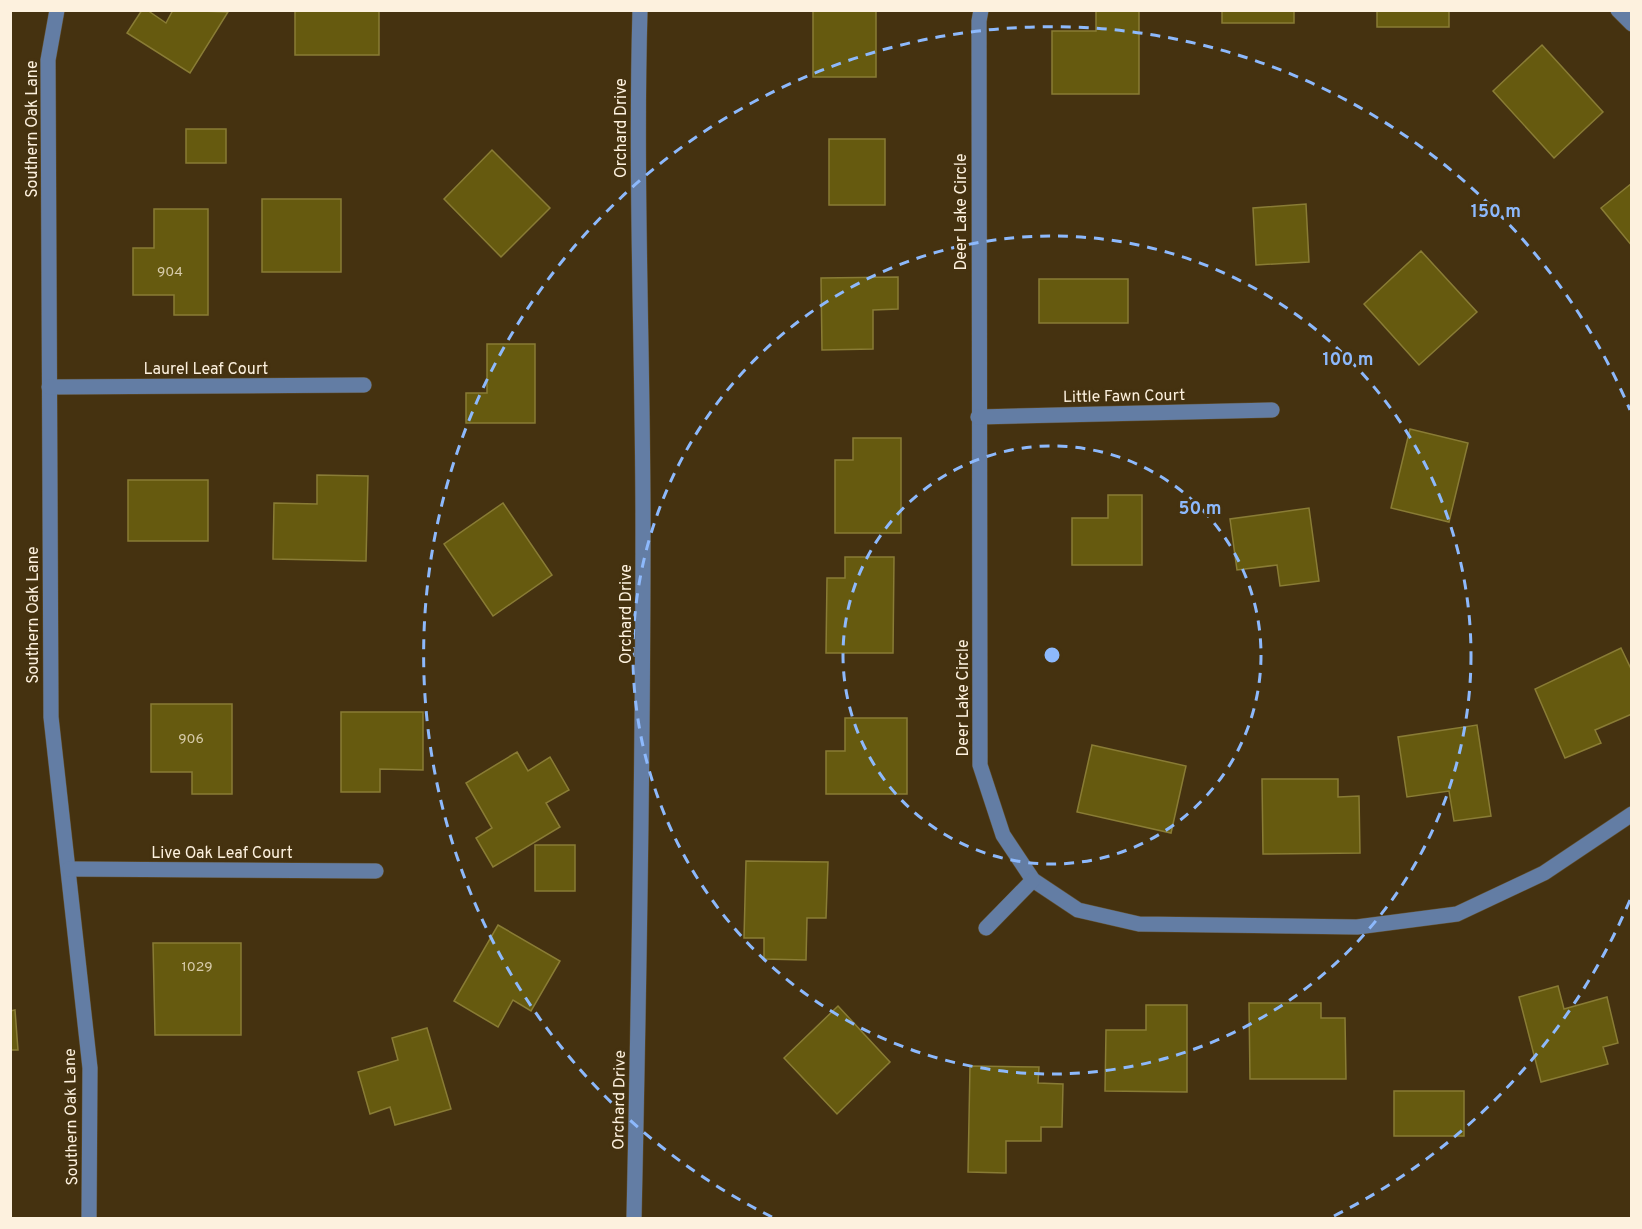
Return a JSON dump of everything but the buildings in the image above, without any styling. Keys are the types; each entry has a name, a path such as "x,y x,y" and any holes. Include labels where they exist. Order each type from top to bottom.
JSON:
{"street":[{"name":"Southern Oak Lane","path":"57,10 48,60 51,717 90,1068 89,1218"},
{"name":"Orchard Drive","path":"634,1218 641,902 643,536 637,122 640,10"},
{"name":"Deer Lake Circle","path":"981,10 979,21 978,417 980,765 1003,835 1033,880 1078,910 1139,924 1357,927 1457,914 1544,873 1632,814"},
{"path":"1618,10 1632,24"},
{"name":"Laurel Leaf Court","path":"49,387 364,386"},
{"name":"Little Fawn Court","path":"978,417 1272,410"},
{"name":"Live Oak Leaf Court","path":"69,869 376,871"},
{"path":"986,928 1033,880"}]}
